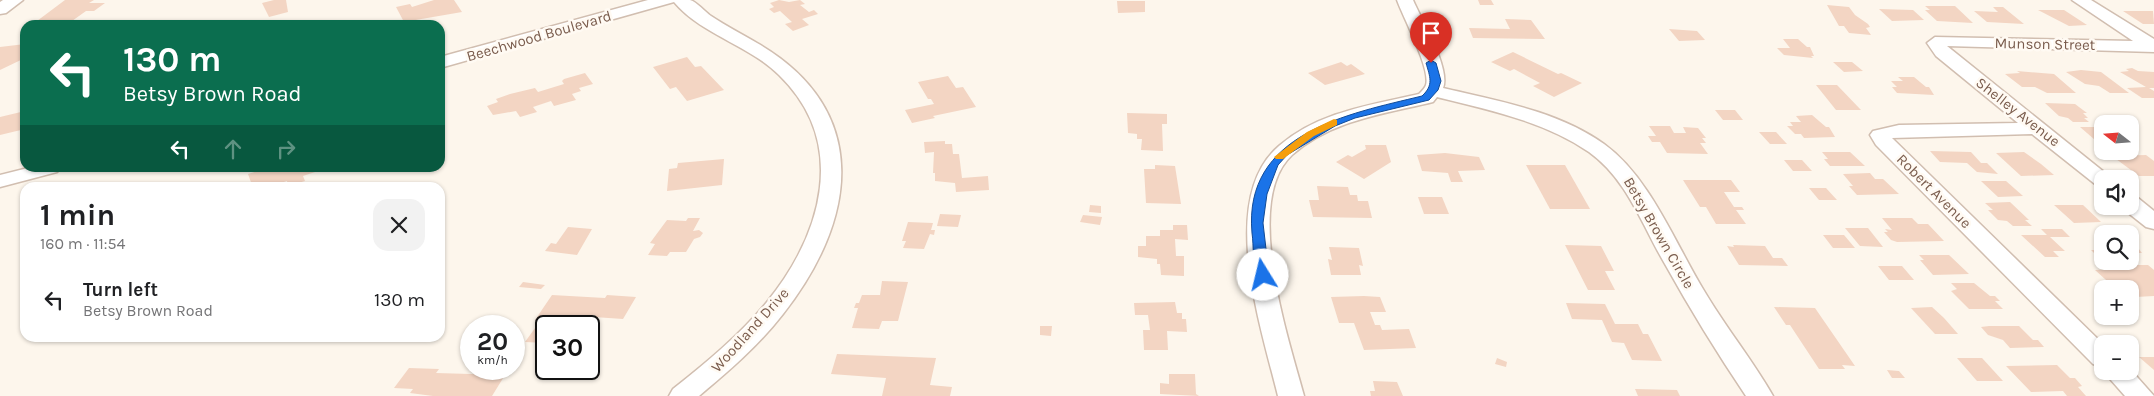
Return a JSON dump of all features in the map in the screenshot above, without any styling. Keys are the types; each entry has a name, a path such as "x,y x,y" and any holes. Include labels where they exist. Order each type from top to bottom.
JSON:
{"street":[{"path":"0,9 15,0"},
{"name":"Beechwood Boulevard","path":"445,63 667,0"},
{"name":"Woodland Drive","path":"681,0 785,69 807,94 822,118 831,145 834,174 822,225 805,262 784,296 708,375 682,396"},
{"path":"1291,396 1266,294 1259,255 1257,223 1261,194 1273,164 1283,153 1331,124 1352,116 1426,98 1433,90 1436,81 1431,63 1405,0"},
{"path":"2080,0 2154,47"},
{"name":"Munson Street","path":"1936,43 1941,41 2154,47"},
{"name":"Shelley Avenue","path":"1936,43 1942,52 2094,174"},
{"name":"Betsy Brown Circle","path":"1433,90 1553,124 1597,148 1614,162 1628,178 1674,261 1760,396"},
{"name":"Robert Avenue","path":"2038,128 1899,131 1880,135 1883,141 2094,350"},
{"path":"0,181 35,172"},
{"path":"2139,210 2154,222"},
{"path":"2125,380 2141,396"}],"building":[{"path":"65,0 94,0 89,3 105,3 94,11 86,11 73,20 38,20"},
{"path":"286,0 288,12 269,17 262,3"},
{"path":"434,0 454,0 462,12 416,20 403,20 396,7 410,4 412,7"},
{"path":"779,0 789,2 800,0 805,4 800,5 809,12 814,10 818,14 802,19 809,25 793,31 785,24 792,22 780,11 774,13 769,9 774,7 770,3"},
{"path":"1478,0 1491,0 1494,5 1480,5"},
{"path":"1117,1 1145,1 1145,12 1118,13"},
{"path":"1827,5 1849,7 1855,15 1868,24 1870,27 1866,28 1871,35 1849,33 1844,26 1839,26"},
{"path":"1925,6 1955,6 1973,23 1937,21 1925,10 1930,10"},
{"path":"1993,7 2003,7 2024,24 1987,22 1974,11 1998,12"},
{"path":"1879,9 1913,10 1924,20 1892,21"},
{"path":"2038,10 2064,10 2087,25 2069,26"},
{"path":"2123,11 2153,11 2154,24 2143,24"},
{"path":"1505,19 1531,20 1545,39 1473,38 1469,28 1510,29"},
{"path":"1669,29 1697,31 1705,40 1679,41"},
{"path":"1783,39 1798,39 1807,47 1810,47 1813,58 1784,55 1777,48 1790,48"},
{"path":"20,45 20,60 0,70 0,47"},
{"path":"1513,52 1558,74 1561,73 1582,83 1554,97 1533,86 1540,83 1514,69 1510,71 1491,62"},
{"path":"687,57 695,67 701,66 724,90 687,101 676,87 670,89 653,67"},
{"path":"1341,62 1347,66 1351,64 1365,74 1325,85 1308,73"},
{"path":"1833,62 1852,62 1863,71 1844,72"},
{"path":"2132,68 2138,71 2154,72 2154,88 2149,88 2154,91 2154,98 2142,98 2127,88 2146,87 2120,72 2129,71 2126,69"},
{"path":"2081,70 2101,72 2129,93 2110,93 2099,86 2085,84 2066,72"},
{"path":"2017,71 2054,74 2076,93 2047,93 2035,87 2022,87 2005,74 2020,73"},
{"path":"585,73 593,84 579,88 581,91 572,94 576,100 554,106 551,101 533,107 537,112 520,117 516,111 493,115 487,106 498,102 496,99 510,94 535,88 538,92 564,84 562,81 564,79"},
{"path":"948,76 956,88 963,87 976,107 933,116 935,118 912,123 905,110 934,104 931,99 928,99 918,82"},
{"path":"1898,77 1914,77 1926,87 1929,87 1934,95 1897,93 1892,87 1897,87 1891,81 1903,81"},
{"path":"1816,85 1837,85 1861,110 1836,110"},
{"path":"2045,103 2075,104 2087,113 2083,113 2088,118 2084,118 2089,122 2073,122 2068,118 2059,116"},
{"path":"1715,110 1735,110 1743,120 1723,120"},
{"path":"20,112 20,130 0,135 0,117"},
{"path":"1127,113 1167,114 1167,124 1162,124 1163,151 1141,150 1142,139 1137,139 1137,134 1128,133"},
{"path":"1812,115 1826,127 1829,127 1835,137 1804,138 1801,134 1795,134 1787,126 1793,126 1790,122 1801,122 1796,116"},
{"path":"1649,126 1670,126 1674,133 1686,133 1683,127 1698,128 1706,138 1702,138 1706,143 1700,143 1708,154 1667,153 1660,142 1652,142 1648,136 1656,136"},
{"path":"2080,127 2094,127 2094,139"},
{"path":"1759,132 1776,132 1787,144 1770,144"},
{"path":"945,141 945,144 952,144 953,154 959,154 962,178 988,176 989,190 956,192 955,183 935,181 935,173 933,173 934,152 925,153 924,142"},
{"path":"1365,145 1386,145 1391,162 1364,179 1336,162 1348,155 1352,157 1366,149"},
{"path":"1930,151 1971,152 1981,163 1987,163 1998,174 1977,172 1967,163 1940,162"},
{"path":"1822,152 1850,152 1865,166 1830,166 1824,159 1828,159"},
{"path":"2024,152 2054,175 2021,176 1996,153"},
{"path":"1445,153 1479,157 1485,170 1458,171 1463,182 1451,182 1448,173 1422,171 1417,155"},
{"path":"2139,155 2146,155 2154,161 2154,176 2139,176 2139,170 2131,170 2117,160 2139,160"},
{"path":"724,159 722,185 667,191 669,169 677,168 678,163"},
{"path":"1784,160 1802,160 1812,171 1793,171"},
{"path":"1155,165 1175,166 1181,204 1146,203 1144,169 1155,169"},
{"path":"1526,165 1565,165 1590,209 1550,209"},
{"path":"255,172 315,172 303,176 305,181 302,182 251,182 248,174"},
{"path":"1870,173 1875,179 1883,179 1899,194 1857,195 1849,186 1853,186 1843,174"},
{"path":"1683,180 1731,180 1740,192 1724,192 1734,207 1742,207 1744,210 1736,210 1746,224 1716,224 1706,207 1700,207"},
{"path":"1981,181 2006,181 2023,196 1998,197"},
{"path":"1317,186 1348,187 1350,195 1357,195 1358,201 1368,201 1372,218 1313,217 1309,200 1319,200"},
{"path":"1809,188 1826,188 1837,200 1819,200"},
{"path":"1418,197 1442,197 1449,214 1424,214"},
{"path":"2010,202 2029,220 2025,220 2032,226 2013,226 2007,221 1998,220 1988,210 1993,210 1985,203"},
{"path":"1090,205 1101,206 1101,213 1089,212"},
{"path":"2054,205 2083,205 2101,222 2074,223"},
{"path":"940,214 961,215 958,227 937,226"},
{"path":"1083,215 1102,217 1100,225 1080,222"},
{"path":"688,218 700,218 693,231 699,230 703,233 700,237 694,239 686,252 670,252 667,256 648,255 655,244 650,243 667,220 686,221"},
{"path":"1882,218 1912,218 1918,224 1928,224 1944,241 1897,242 1891,240 1884,232 1888,232 1885,229 1892,230"},
{"path":"908,222 933,223 931,230 935,230 934,235 930,234 924,249 903,248 906,241 902,241"},
{"path":"1173,225 1187,225 1188,240 1175,239 1176,256 1184,256 1184,276 1161,275 1160,264 1157,264 1157,259 1138,257 1138,246 1146,246 1146,236 1160,236 1160,230 1173,230"},
{"path":"568,227 592,229 577,255 545,251 551,243 556,244"},
{"path":"1845,228 1868,228 1883,247 1860,246"},
{"path":"2041,229 2062,229 2070,237 2050,237 2065,251 2053,251 2059,257 2045,257 2021,235 2047,235"},
{"path":"1823,235 1844,235 1855,248 1833,248"},
{"path":"1565,245 1601,246 1614,271 1605,271 1615,290 1588,290"},
{"path":"1733,245 1765,246 1773,258 1782,258 1788,266 1739,265 1727,246 1734,247"},
{"path":"1329,247 1359,248 1363,266 1359,265 1361,275 1331,275 1328,259 1332,260"},
{"path":"1919,255 1949,255 1969,274 1933,275 1920,260 1924,260"},
{"path":"2139,265 2148,265 2154,270 2154,296 2139,297 2139,280 2106,280 2095,270 2139,270"},
{"path":"1878,266 1902,266 1914,280 1889,280"},
{"path":"882,281 908,282 898,321 882,321 879,329 852,328 858,308 854,308 856,303 859,303 862,295 880,295"},
{"path":"523,282 545,285 541,289 519,287"},
{"path":"1951,283 1974,283 1990,296 1995,296 2000,301 1995,301 2003,309 1969,309 1951,291 1957,289"},
{"path":"552,295 605,298 607,295 636,297 623,319 600,317 600,315 538,315"},
{"path":"1331,297 1380,297 1386,312 1370,312 1375,325 1380,325 1382,330 1409,329 1416,348 1364,350 1354,323 1339,323"},
{"path":"1175,302 1177,313 1182,313 1182,319 1186,319 1187,332 1167,331 1168,350 1144,350 1143,330 1150,330 1148,315 1135,315 1134,303"},
{"path":"1566,303 1605,304 1615,324 1638,324 1643,334 1648,334 1662,361 1632,360 1624,343 1612,342 1602,320 1572,319"},
{"path":"1774,307 1815,308 1855,366 1842,365 1845,369 1819,369 1790,325 1786,325"},
{"path":"1932,307 1958,334 1935,334 1911,308"},
{"path":"1040,326 1052,326 1051,336 1040,335"},
{"path":"2019,326 2033,340 2038,340 2044,347 2010,348 2003,340 1988,335 1981,327"},
{"path":"535,328 535,342 525,342"},
{"path":"837,354 936,358 930,385 952,387 950,396 882,396 886,378 831,374"},
{"path":"2139,357 2154,357 2154,370"},
{"path":"1497,358 1507,362 1506,367 1495,364"},
{"path":"1957,358 1982,358 2003,381 1977,381"},
{"path":"2057,365 2070,378 2075,378 2082,386 2078,387 2086,396 2067,396 2063,391 2031,392 2006,366"},
{"path":"409,368 439,369 436,373 460,374 460,380 502,380 492,396 433,396 410,393 413,389 394,388"},
{"path":"1887,370 1899,371 1905,378 1892,378"},
{"path":"1169,374 1195,374 1196,394 1199,396 1160,394 1160,383 1169,384"},
{"path":"1373,381 1397,382 1403,396 1371,396 1370,391 1375,391"},
{"path":"1635,389 1677,390 1680,396 1638,396"}],"slow traffic":[{"path":"1280,157 1310,134 1334,123"}],"route":[{"path":"1263,275 1259,255 1257,223 1261,194 1273,164 1283,153 1310,134 1331,124 1352,116 1426,98 1433,90 1436,81 1431,63"}]}
